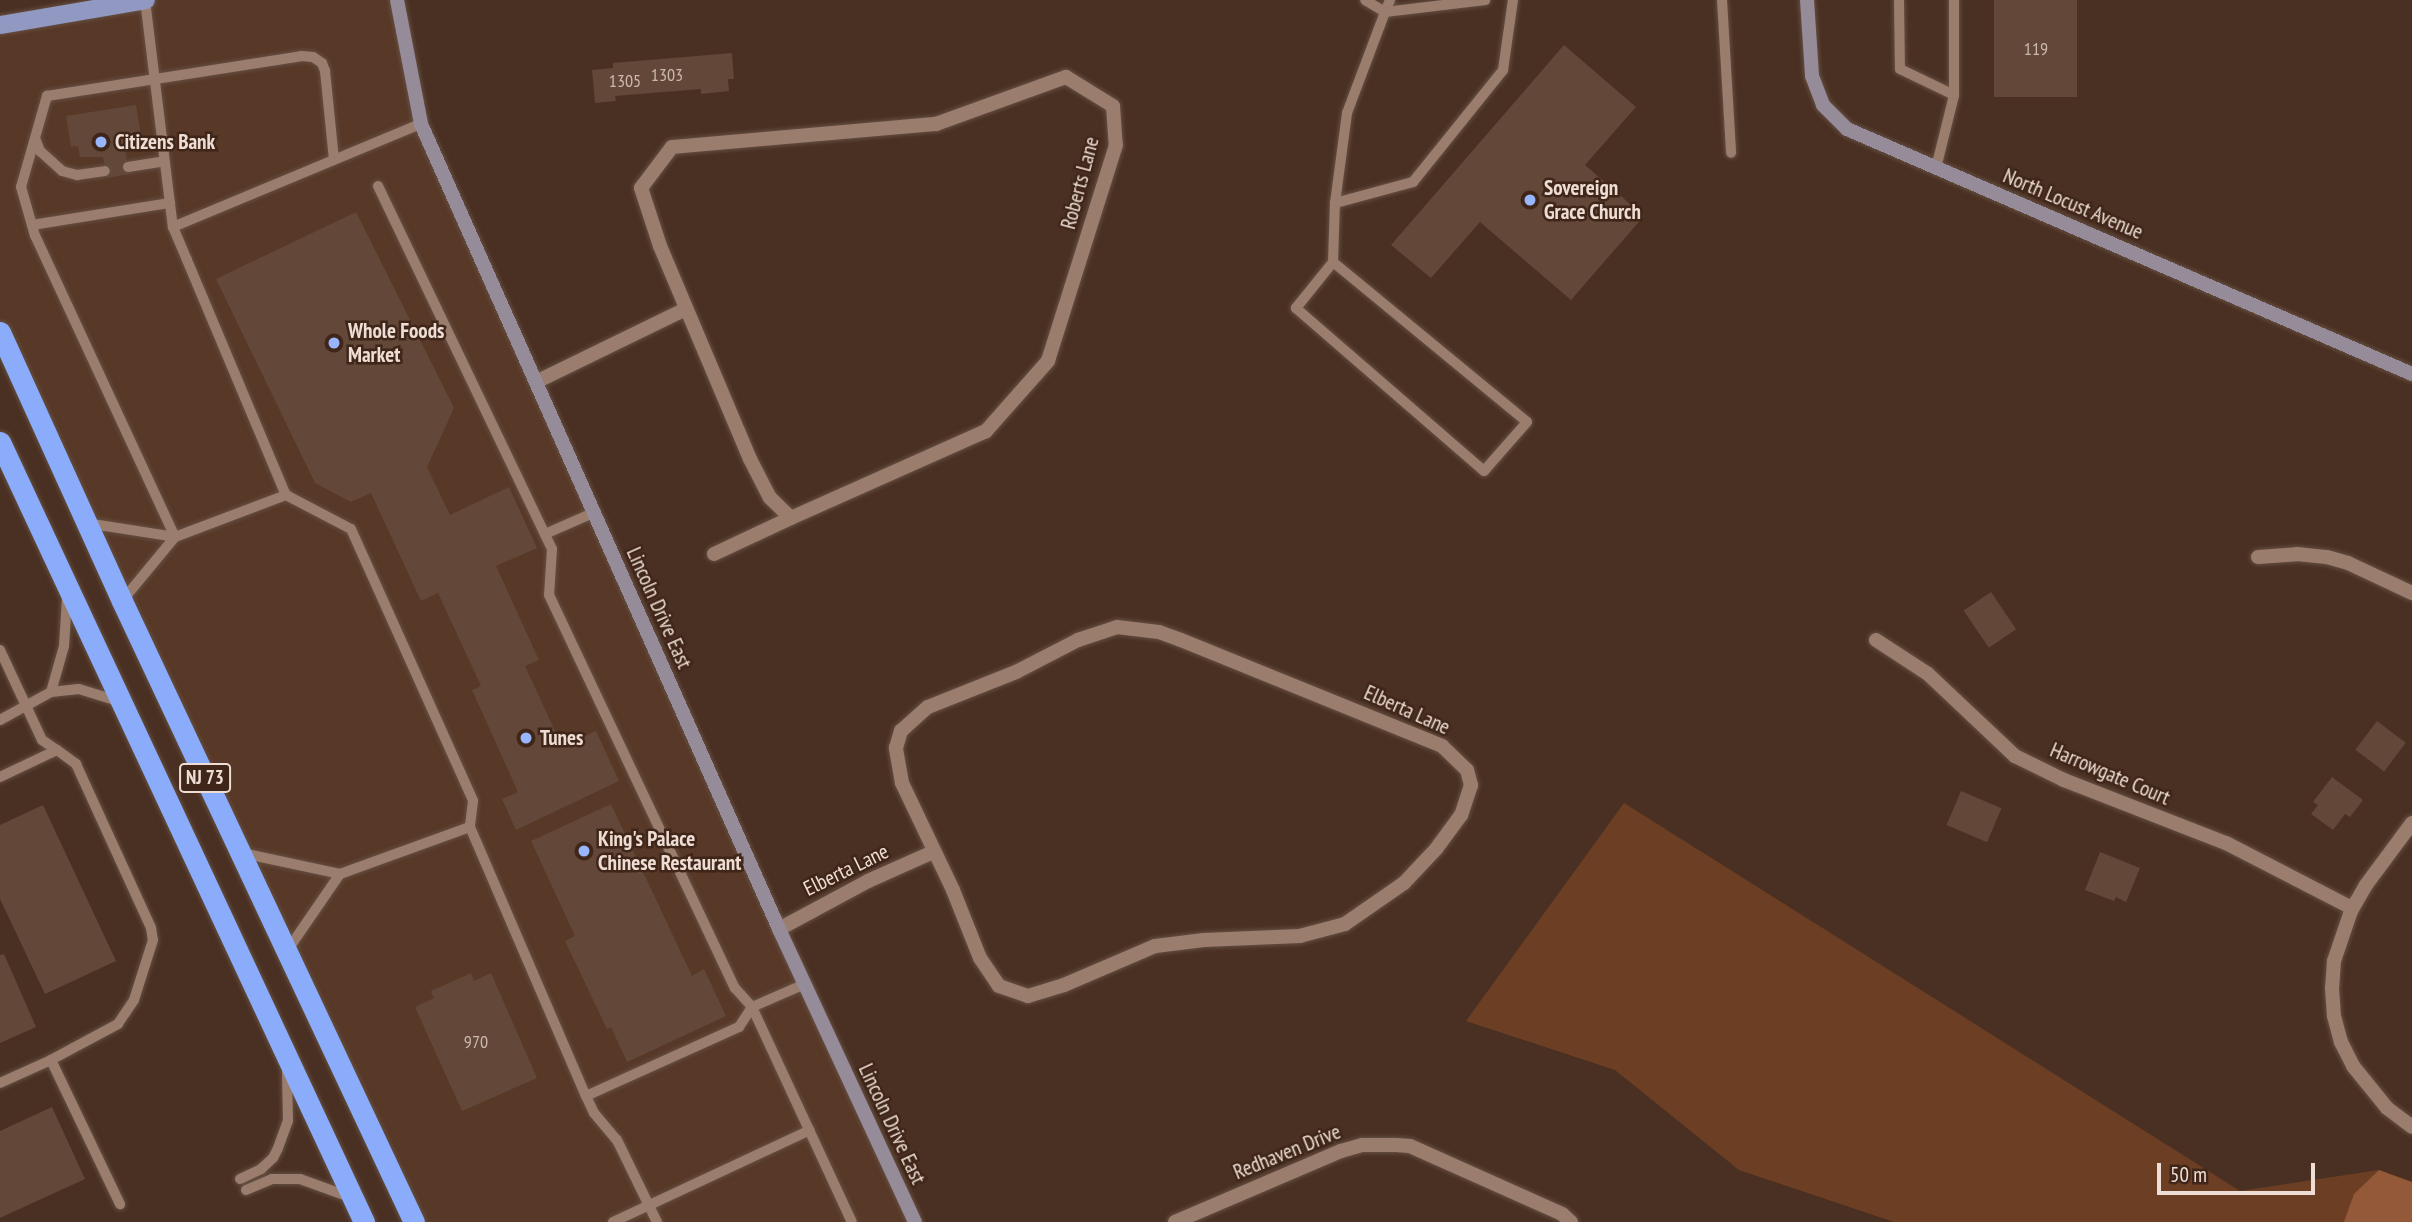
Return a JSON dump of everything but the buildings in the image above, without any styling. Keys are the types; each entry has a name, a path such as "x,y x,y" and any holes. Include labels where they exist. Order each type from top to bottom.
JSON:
{"highway":[{"name":"NJ 73","path":"0,332 122,601 414,1222"},
{"name":"NJ 73","path":"0,442 364,1222"}],"main road":[{"path":"0,25 145,0"}],"street":[{"name":"Lincoln Drive East","path":"397,0 421,124 779,929 915,1222"},
{"name":"North Locust Avenue","path":"1807,0 1812,76 1823,105 1847,129 2412,374"},
{"name":"Roberts Lane","path":"1066,77 1113,106 1116,145 1048,361 986,431 791,518 770,498 750,459 696,327 686,309 641,188 672,147 936,124 1066,77"},
{"path":"536,382 686,309"},
{"path":"714,554 791,518"},
{"path":"2258,557 2297,554 2327,557 2370,572 2412,593"},
{"name":"Elberta Lane","path":"1117,627 1159,632 1423,738 1457,758 1467,770 1471,785 1461,816 1421,866 1386,898 1345,924 1300,936 1204,940 1154,946 1065,985 1028,996 999,986 989,974 953,890 933,852 897,765 896,748 901,730 928,707 1016,672 1078,640 1117,627"},
{"name":"Harrowgate Court","path":"1876,640 1928,674 2015,756 2064,780 2226,844 2352,908"},
{"path":"2412,823 2352,908 2340,935 2334,961 2334,1016 2341,1042 2368,1088 2387,1108 2412,1127"},
{"name":"Elberta Lane","path":"779,929 868,881 933,852"},
{"name":"Redhaven Drive","path":"1175,1222 1341,1150 1362,1145 1410,1146 1562,1214 1572,1222"}],"lane":[{"path":"145,0 173,227 286,495 351,529 473,801 470,827 586,1096 594,1113 617,1140 657,1222"},
{"path":"1365,0 1385,12 1485,0"},
{"path":"1333,262 1527,422 1484,471 1296,308 1333,262 1335,204 1348,113 1390,0"},
{"path":"1335,204 1413,182 1503,70 1513,0"},
{"path":"1722,0 1731,153"},
{"path":"1899,0 1900,69 1954,94"},
{"path":"1936,168 1954,94 1954,0"},
{"path":"175,537 32,225 21,187 47,96 301,56 317,58 325,71 334,159"},
{"path":"173,227 421,124"},
{"path":"35,138 40,152 62,171 77,175 105,171"},
{"path":"128,167 165,162"},
{"path":"378,186 552,549 549,595 735,988 752,1007 852,1222"},
{"path":"32,225 170,204"},
{"path":"122,601 175,537 286,495"},
{"path":"545,534 593,513"},
{"path":"86,523 175,537"},
{"path":"51,692 64,646 67,585"},
{"path":"0,650 42,740 76,764 151,928 153,940 134,1000 118,1024 51,1060 0,1083"},
{"path":"0,720 51,692 79,688 122,702"},
{"path":"0,777 57,750"},
{"path":"241,853 340,874 470,827"},
{"path":"287,951 340,874"},
{"path":"586,1096 739,1027 752,1007 805,984"},
{"path":"240,1179 261,1169 273,1158 284,1133 289,1094 286,1055"},
{"path":"51,1060 120,1204"},
{"path":"612,1222 810,1130"},
{"path":"246,1190 272,1179 300,1180 353,1198"}],"shaded area":[{"path":"145,0 397,0 421,124 915,1222 414,1222 0,332 0,25"},
{"path":"1624,803 2240,1191 2379,1170 2412,1222 1894,1222 1739,1170 1615,1070 1466,1021"},
{"path":"2379,1170 2412,1182 2412,1222 2344,1222 2354,1194"}],"place":[{"name":"Citizens Bank","path":"101,142"},
{"name":"Sovereign Grace Church","path":"1530,200"},
{"name":"Whole Foods Market","path":"334,343"},
{"name":"Tunes","path":"526,738"},
{"name":"King's Palace Chinese Restaurant","path":"584,851"}]}
